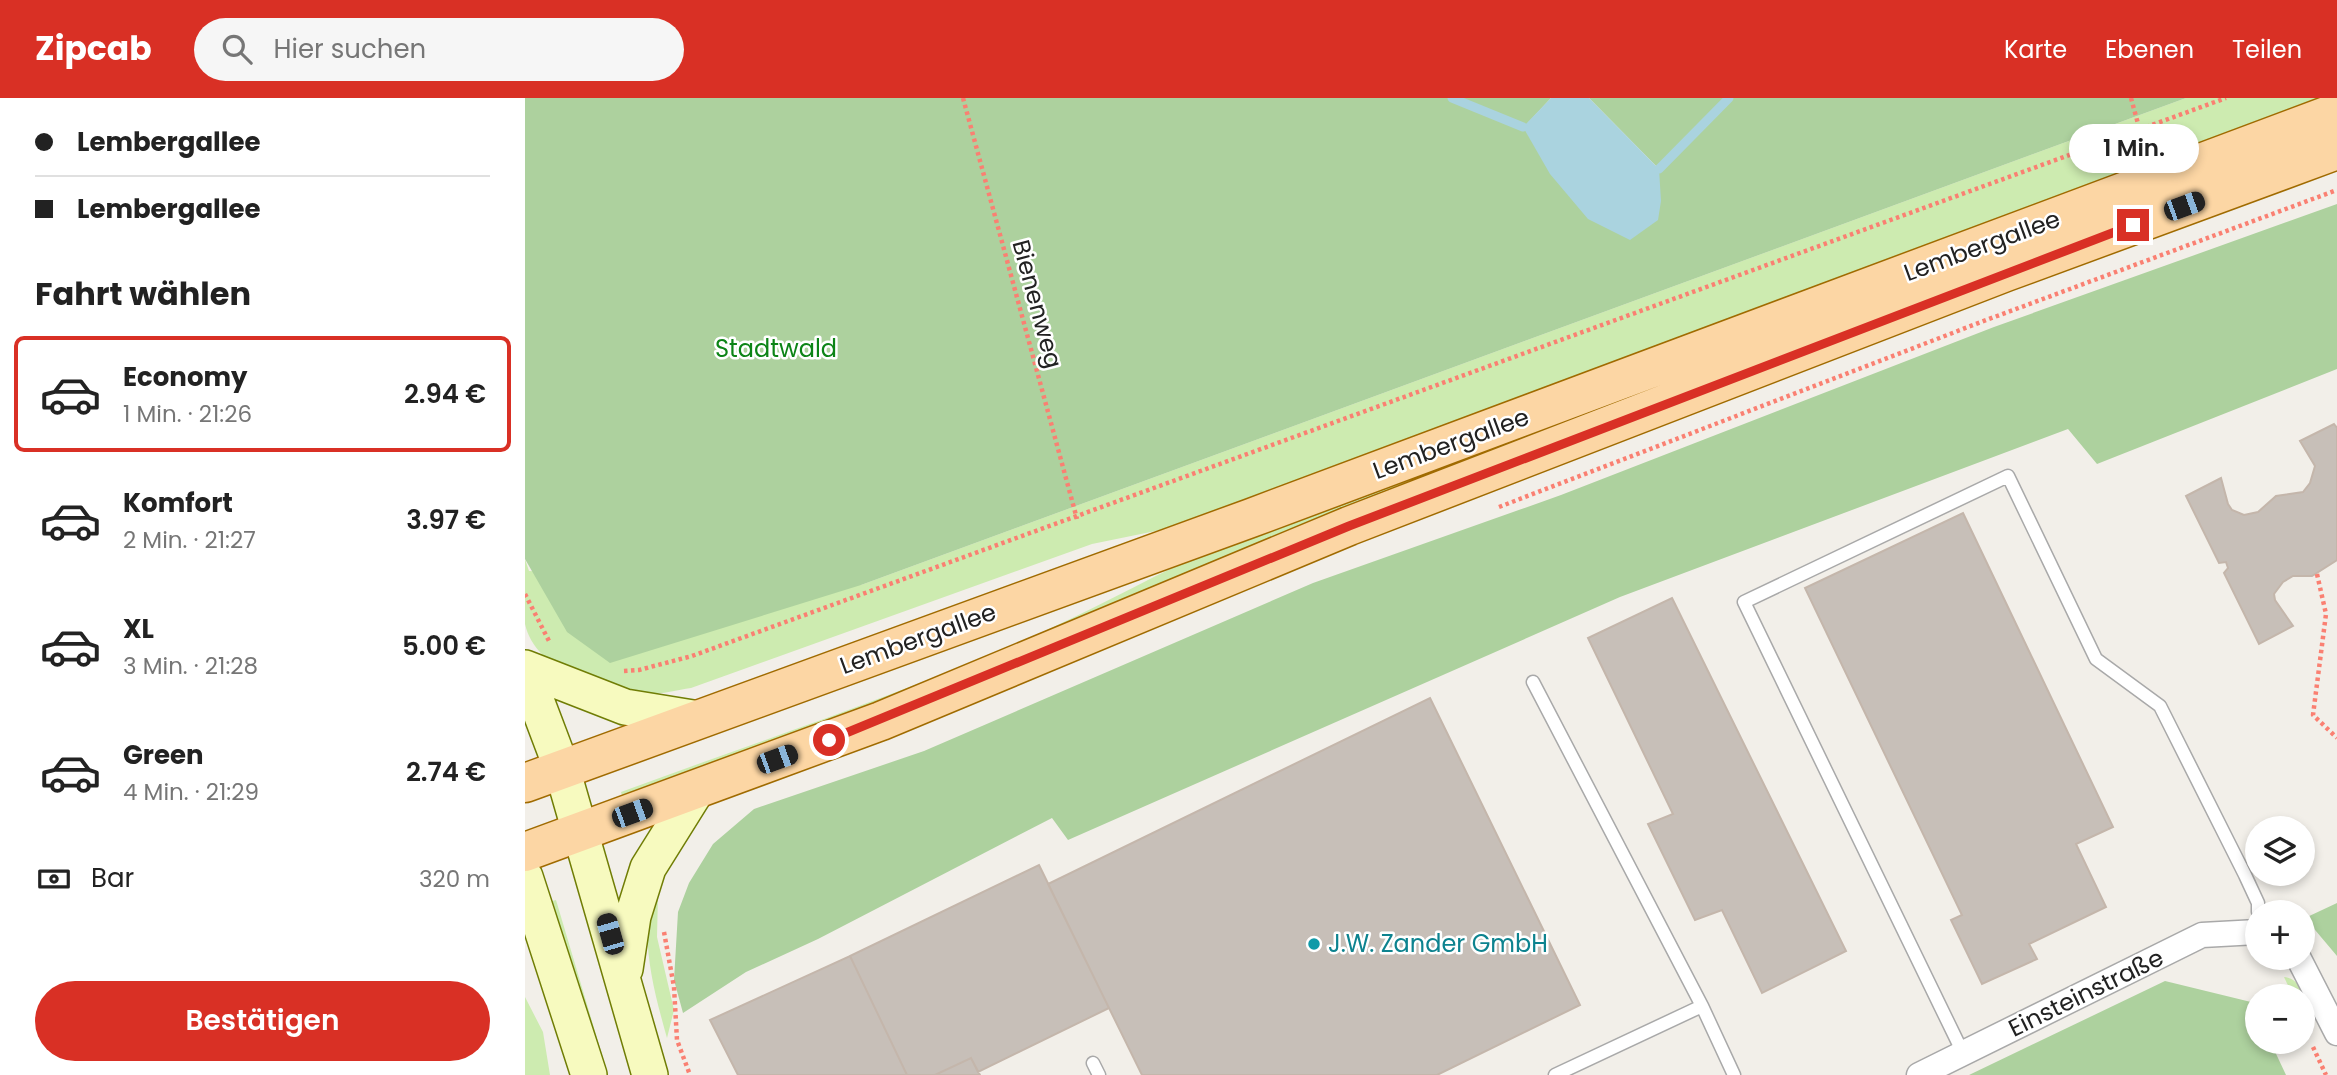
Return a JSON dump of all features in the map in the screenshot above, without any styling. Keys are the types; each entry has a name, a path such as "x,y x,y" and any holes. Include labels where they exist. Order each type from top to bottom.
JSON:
{"main road":[{"name":"Lembergallee","path":"525,783 1264,513 2337,112"},
{"name":"Lembergallee","path":"525,852 881,721 1349,526 2006,272 2337,150"},
{"path":"525,669 625,707 699,719"},
{"path":"525,669 562,769 650,1075"},
{"path":"623,979 633,916 648,868 698,788"},
{"path":"525,877 589,1075"},
{"path":"525,950 553,970"}],"street":[{"name":"Einsteinstraße","path":"1919,1075 2202,935 2245,933"},
{"path":"2305,970 2337,1033"}],"lane":[{"path":"1963,1054 1744,602 2008,476 2096,659 2160,706 2256,900"},
{"path":"1533,682 1702,1006 1734,1075"},
{"path":"1555,1075 1702,1006"},
{"path":"1093,1063 1099,1075"}],"path":[{"name":"Bienenweg","path":"963,98 1077,519"},
{"path":"2131,98 2140,131"},
{"path":"614,671 639,670 692,656 1077,519 2226,98"},
{"path":"1488,511 1989,318 2337,190"},
{"path":"2317,573 2326,614 2313,715 2337,738"},
{"path":"525,594 551,645"},
{"path":"663,925 674,987 677,1040 690,1075"}],"green space":[{"name":"Stadtwald","path":"525,98 1551,98 1524,127 1659,169 1589,98 2186,98 861,585 610,663 567,632 525,559"},
{"path":"2186,98 2322,98 1180,526 1092,544 691,688 665,693 632,693 613,690 575,677 543,655 531,641 525,624 525,559 529,571 861,585"},
{"path":"2337,204 2337,369 2097,464 2068,429 1620,597 1068,840 1052,818 818,939 746,972 683,1013 674,980 678,912 689,883 713,844 754,809 924,751 1313,583 1561,495 1994,327"},
{"path":"1726,359 1052,638 623,799 621,792 891,694 997,652 1217,547"},
{"path":"651,891 658,895 657,937 674,1010 667,1038 653,983 648,947"},
{"path":"556,900 608,1075 601,1075 549,902"},
{"path":"2337,903 2337,956 2315,930 2315,913"},
{"path":"2284,977 2297,984 2287,984"},
{"path":"2165,981 2245,1001 2245,1054 2276,1054 2286,1075 1969,1075"},
{"path":"525,997 543,1032 550,1075 525,1075"}],"water":[{"path":"1551,98 1589,98 1659,169 1661,201 1658,220 1630,240 1588,219 1550,174 1523,127"}],"building":[{"path":"2334,424 2337,428 2337,560 2312,576 2293,576 2283,582 2274,594 2275,600 2293,626 2259,644 2224,573 2228,568 2226,562 2219,563 2186,496 2221,478 2228,504 2232,510 2244,515 2258,512 2276,496 2303,492 2310,483 2315,466 2300,441"},
{"path":"1963,513 2113,827 2076,844 2106,907 2029,944 2037,959 1982,984 1951,920 1962,915 1805,588"},
{"path":"1672,598 1846,951 1762,993 1722,910 1695,920 1648,824 1673,814 1588,638"},
{"name":"J.W. Zander GmbH","path":"1430,698 1580,1005 1437,1075 1142,1075 1048,884"},
{"path":"1039,865 1109,1008 978,1072 971,1058 935,1075 907,1075 850,956"},
{"path":"850,956 907,1075 738,1075 710,1020"},
{"path":"971,1058 980,1075 935,1075"}],"waterway":[{"path":"1452,98 1523,127"},
{"path":"1659,169 1729,98"}],"place":[{"name":"J.W. Zander GmbH","path":"1314,944"}],"route":[{"path":"829,740 881,721 1349,526 2133,225"}]}
